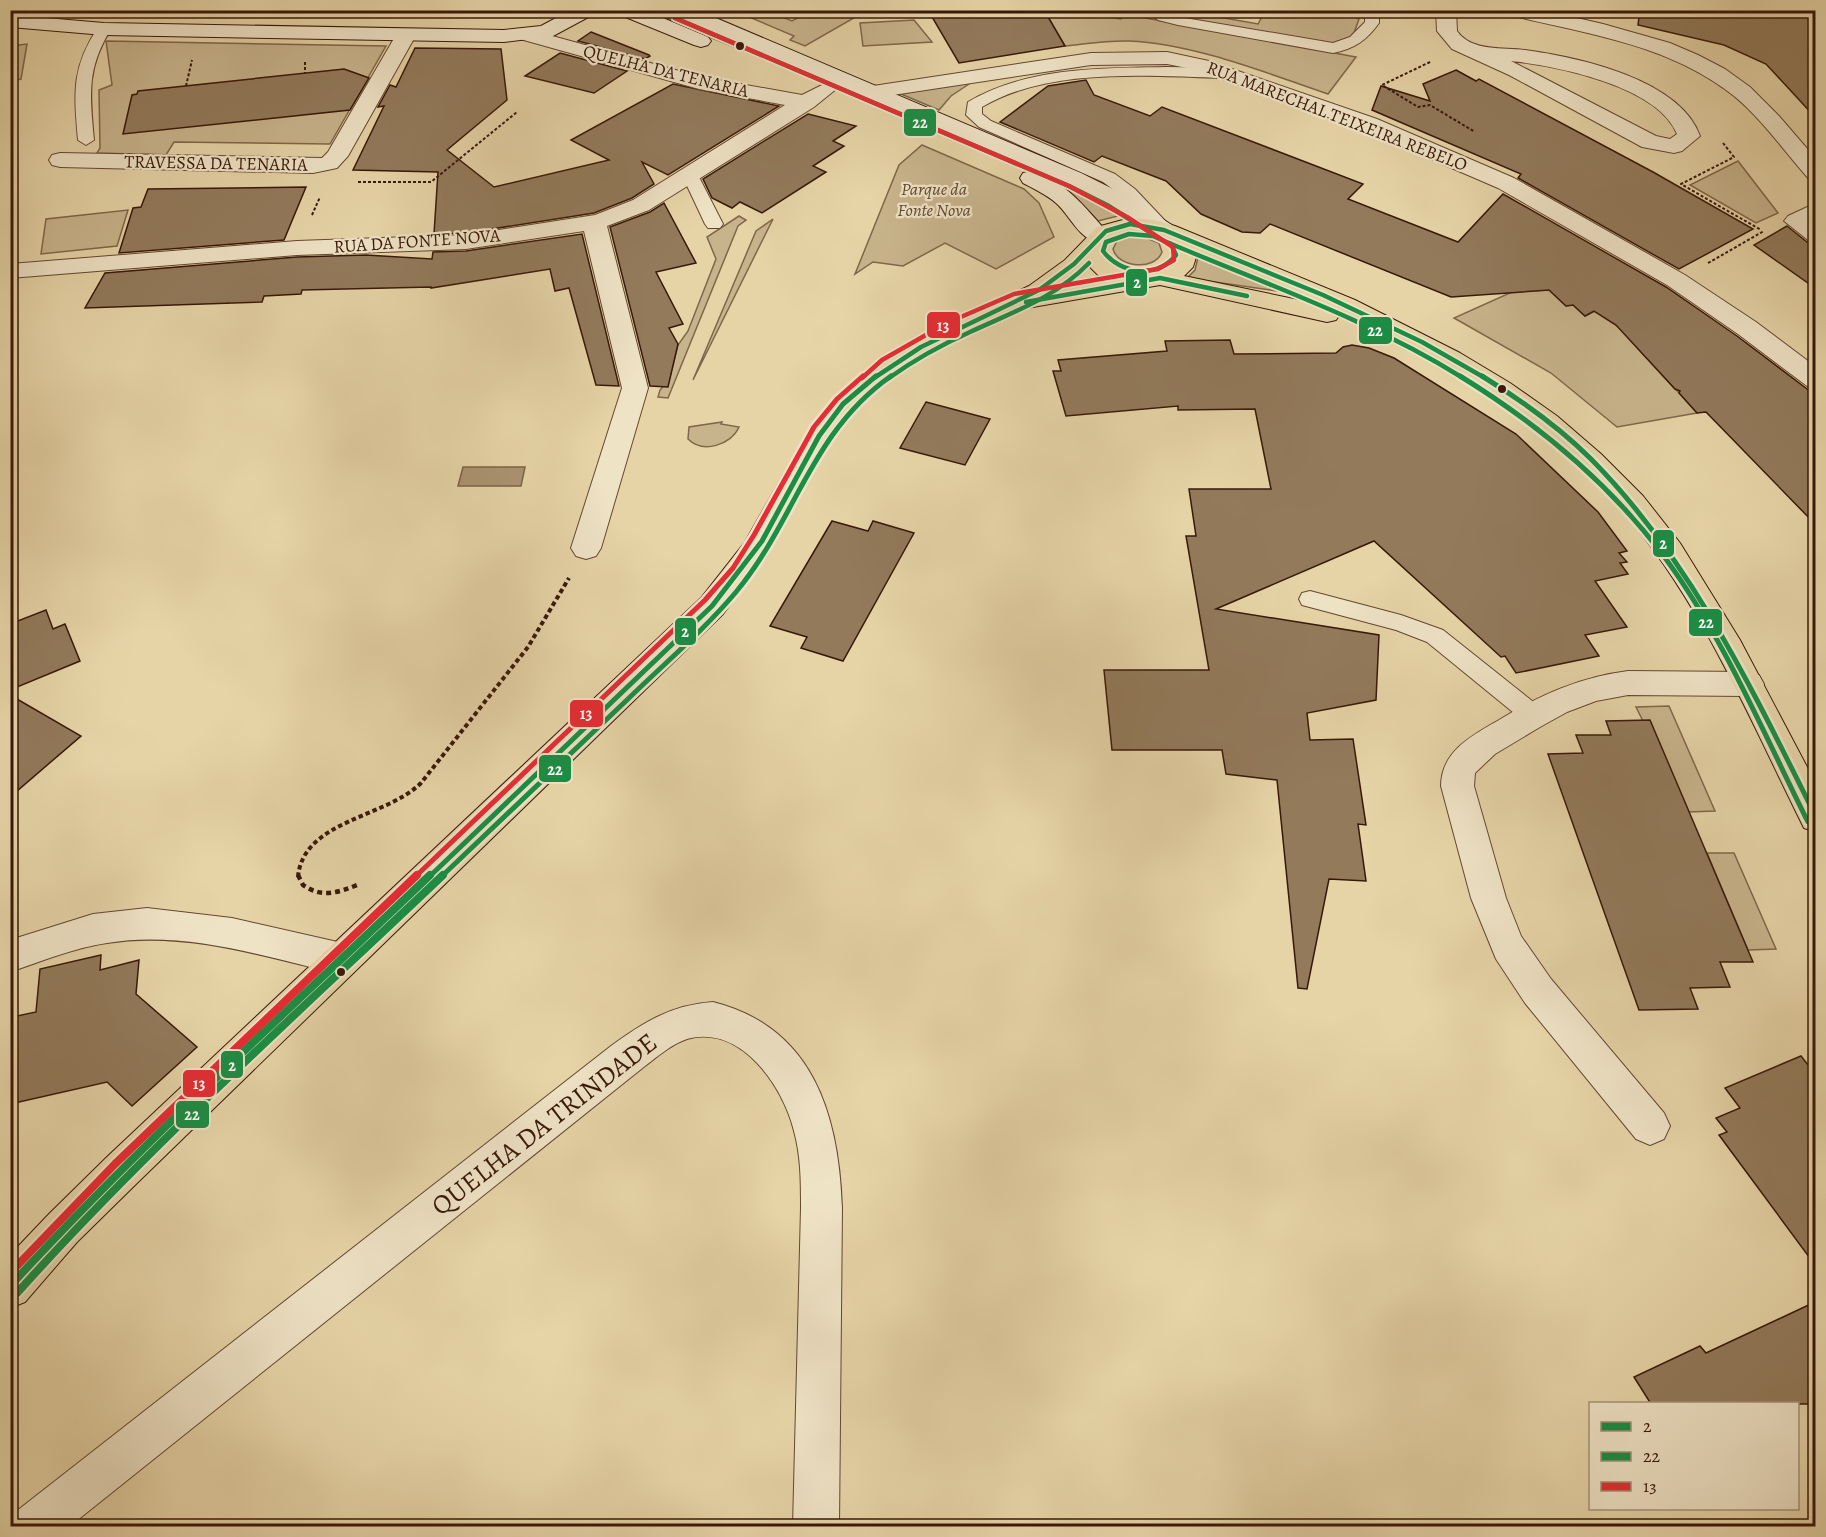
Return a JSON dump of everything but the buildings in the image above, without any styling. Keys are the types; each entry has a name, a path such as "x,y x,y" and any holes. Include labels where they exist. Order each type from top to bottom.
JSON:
{"main road":[{"path":"10,1287 93,1199 712,606 751,557 812,446 843,405 870,380 906,355 950,331 1017,303 1059,276 1107,230 1120,226 1150,226 1169,232 1292,282 1396,329 1489,381 1552,424 1591,459 1624,495 1670,552 1748,684 1815,818"},
{"path":"1017,303 1153,279 1173,273 1182,266 1185,249 1169,232"},
{"path":"1096,241 1093,254 1106,270 1124,277 1153,279 1396,329"}],"street":[{"path":"10,21 43,26 104,29 527,35 553,30 587,10"},
{"path":"624,10 815,96 982,154 1034,179 1064,198 1096,241"},
{"path":"679,10 1080,182 1132,209 1169,232"},
{"path":"1446,10 1445,28 1451,39 1472,52 1516,71 1650,142 1674,146 1689,136 1684,125 1661,102 1629,83 1535,57 1472,52"},
{"path":"1513,10 1656,45 1710,68 1728,80 1756,105 1815,173"},
{"name":"TRAVESSA DA TENARIA","path":"60,160 313,166 328,172 406,35"},
{"name":"QUELHA DA TENARIA","path":"527,35 699,83 815,96"},
{"name":"RUA MARECHAL TEIXEIRA REBELO","path":"873,92 1054,63 1110,58 1179,60 1225,73 1361,121 1479,170 1528,195 1676,280 1747,328 1815,381"},
{"name":"RUA DA FONTE NOVA","path":"10,270 297,248 466,242 594,222 620,215 641,205 815,96"},
{"path":"1815,210 1796,221 1815,235"},
{"path":"586,548 635,388 594,222"},
{"path":"1650,1126 1519,964 1503,938 1491,907 1460,792 1458,773 1474,753 1533,715 1575,693 1609,685 1748,684"},
{"path":"10,956 98,928 144,924 227,933 342,959"},
{"name":"QUELHA DA TRINDADE","path":"34,1527 637,1049 678,1025 705,1019 720,1020 754,1037 782,1066 804,1102 817,1144 821,1212 816,1527"}],"lane":[{"path":"1152,10 1163,17 1178,21 1333,48 1345,47 1354,42 1372,23 1372,16 1362,10"},
{"path":"86,140 84,65 91,47 104,29"},
{"path":"1169,232 1129,193 1109,178 985,124 974,115 972,110 979,101 997,92 1050,79 1121,73 1225,73"},
{"path":"689,173 714,224"},
{"path":"1310,599 1401,623 1435,636 1533,715"}],"path":[{"path":"297,248 328,172 430,182 518,112"},
{"path":"1676,280 1764,231 1681,184 1734,157 1721,140"},
{"path":"352,887 339,894 324,896 301,884 298,870 308,849 321,837 405,797 421,783 528,647 586,548"}],"green space":[{"path":"644,11 650,11 792,68 790,69"},
{"path":"735,11 768,11 792,21 810,11 866,11 805,46 790,40 794,36"},
{"path":"1001,11 1066,11 1121,19 1124,14 1356,57 1328,94 1230,61 1154,43 1121,41 1065,46 1046,13"},
{"path":"1185,11 1258,24 1264,13 1254,11 1345,11 1359,19 1354,33 1345,42 1331,44 1195,21 1187,17"},
{"path":"914,20 932,42 863,46 860,23"},
{"path":"106,41 386,46 330,144 174,142 166,155 97,153 100,148 99,90 112,85"},
{"path":"27,44 21,79 11,81 11,46"},
{"path":"975,80 951,96 939,110 901,94"},
{"name":"Parque da Fonte Nova","path":"922,145 1024,189 1039,203 1054,237 996,269 945,243 903,266 873,262 855,274 899,165"},
{"path":"1738,161 1778,213 1756,223 1690,185"},
{"path":"1057,178 1126,214 1098,221 1074,196 1052,180"},
{"path":"128,210 117,246 41,254 46,219"},
{"path":"739,216 746,220 738,226 668,398 658,397 660,390 669,380 678,345 688,331 716,259 707,237"},
{"path":"773,219 693,380 756,231"},
{"path":"1139,235 1159,243 1162,252 1158,258 1152,262 1137,265 1122,260 1116,255 1113,249 1118,239"},
{"path":"1200,249 1288,284 1284,292 1187,278 1195,270"},
{"path":"1549,290 1566,306 1573,305 1585,316 1595,311 1651,348 1662,374 1697,413 1617,427 1551,373 1454,318 1512,292"},
{"path":"722,422 721,424 739,427 730,439 723,443 709,447 694,444 688,439 689,427"},
{"path":"1669,706 1715,811 1688,812 1636,707"},
{"path":"1707,853 1734,853 1776,949 1748,950"}],"shaded area":[{"path":"463,467 525,467 521,486 458,486"}],"transit line":[{"name":"22","path":"675,18 1069,186 1107,205 1159,238"},
{"name":"13","path":"10,1273 115,1164 705,600 733,568 814,427 837,399 882,360 947,323 1014,294 1158,269 1174,260 1173,247 1127,217 1069,186 675,18"},
{"name":"2","path":"10,1286 63,1228 121,1171 712,606 762,541 819,436 843,404 888,367 921,347 1039,290 1074,264 1106,231 1130,224 1164,230 1378,320 1422,342 1498,386 1568,438 1627,497 1660,538 1690,582 1744,674 1816,817"},
{"name":"22","path":"1129,234 1153,236 1171,244 1176,255 1170,263 1151,271 1139,271 1117,265 1103,251 1106,242 1129,234"},
{"name":"22","path":"1169,243 1341,313 1393,339 1494,397 1541,431 1585,468 1626,510 1663,556 1684,587 1723,653 1808,822"},
{"name":"22","path":"17,1293 70,1234 127,1177 719,612 761,558 820,450 847,414 863,398 901,369 929,353 1049,295 1064,286 1089,263"},
{"name":"2","path":"1026,302 1160,278 1247,296"}]}
